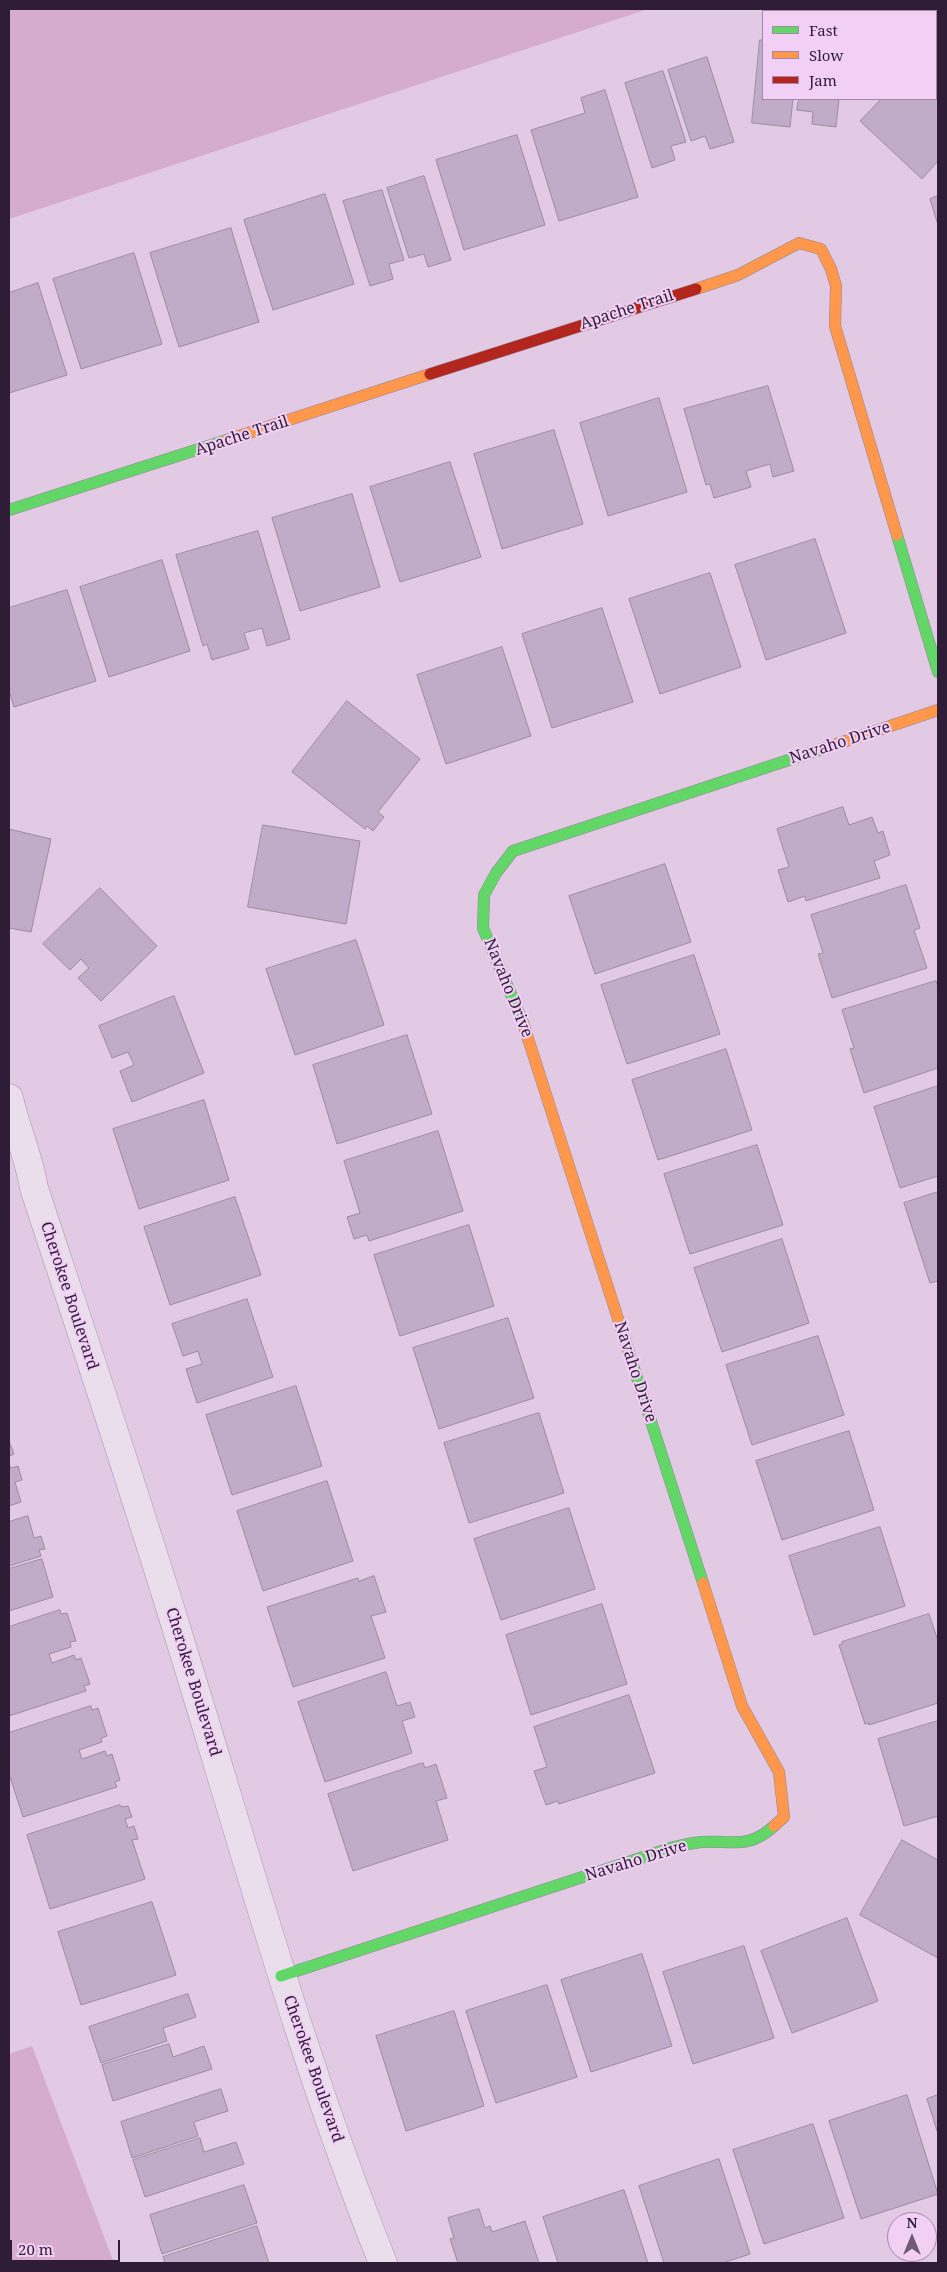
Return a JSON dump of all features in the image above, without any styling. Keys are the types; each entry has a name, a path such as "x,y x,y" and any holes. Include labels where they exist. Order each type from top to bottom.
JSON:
{"street":[{"name":"Apache Trail","path":"9,510 738,275 799,243 821,249 832,266 836,282 835,326 938,672"},
{"name":"Navaho Drive","path":"282,1976 674,1847 701,1842 734,1843 761,1838 784,1817 779,1772 742,1706 525,1027 484,928 484,895 496,873 513,851 938,710"},
{"name":"Cherokee Boulevard","path":"9,1098 19,1138 29,1160 38,1197 179,1634 282,1976 354,2192 383,2263"}],"shaded area":[{"path":"9,9 648,9 9,219"},
{"path":"32,2046 114,2263 9,2263 9,2054"}],"building":[{"path":"760,40 762,40 762,100 793,100 790,127 752,123"},
{"path":"938,48 938,161 922,179 860,121 880,100 937,100"},
{"path":"707,57 734,142 710,149 705,136 691,141 668,70"},
{"path":"663,71 686,142 671,146 675,160 652,168 625,83"},
{"path":"605,90 638,197 559,221 531,130 585,113 581,98"},
{"path":"799,100 839,100 836,127 812,124 813,112 797,110"},
{"path":"517,135 545,225 464,250 436,160"},
{"path":"424,176 451,260 428,267 424,254 409,258 387,188"},
{"path":"382,190 404,260 389,264 393,279 370,286 343,201"},
{"path":"325,194 354,284 273,310 244,220"},
{"path":"938,196 938,225 930,199"},
{"path":"231,228 259,322 179,347 150,253"},
{"path":"134,253 162,344 81,369 53,279"},
{"path":"38,283 67,375 9,393 9,293"},
{"path":"768,386 794,471 773,477 770,464 746,471 751,487 714,498 710,484 706,485 684,409"},
{"path":"659,398 687,492 608,516 580,423"},
{"path":"554,430 583,524 502,549 474,454"},
{"path":"450,462 481,557 400,582 370,487"},
{"path":"352,494 380,587 300,611 272,518"},
{"path":"258,531 290,639 267,646 262,628 244,633 249,649 212,660 207,644 203,646 176,555"},
{"path":"815,539 846,633 766,660 735,565"},
{"path":"162,560 190,651 109,677 80,587"},
{"path":"710,573 741,667 660,694 629,599"},
{"path":"67,590 96,681 14,707 9,691 9,608"},
{"path":"602,608 633,702 552,728 522,634"},
{"path":"502,647 531,736 446,764 417,675"},
{"path":"347,701 420,759 378,812 384,817 373,831 367,826 365,829 292,772"},
{"path":"843,807 849,825 872,817 878,833 883,831 890,855 874,861 880,878 806,901 805,896 788,902 778,870 789,867 777,829"},
{"path":"263,825 360,841 346,924 248,907"},
{"path":"9,829 51,839 31,932 9,928"},
{"path":"665,864 691,942 595,974 569,896"},
{"path":"906,885 920,928 914,930 927,968 832,998 818,954 823,953 811,915"},
{"path":"100,888 157,946 101,1001 78,978 89,968 81,959 70,970 43,944"},
{"path":"356,940 384,1025 295,1055 266,969"},
{"path":"694,955 720,1034 627,1064 601,985"},
{"path":"936,981 938,987 938,1068 864,1093 850,1049 854,1048 842,1010"},
{"path":"174,996 204,1073 132,1102 120,1071 134,1065 128,1052 112,1058 99,1026"},
{"path":"407,1035 432,1114 337,1144 313,1065"},
{"path":"726,1049 752,1130 658,1160 632,1080"},
{"path":"938,1086 938,1176 900,1188 874,1107"},
{"path":"204,1100 229,1180 139,1209 113,1129"},
{"path":"438,1131 463,1211 369,1241 367,1235 354,1239 347,1217 360,1213 344,1161"},
{"path":"757,1145 783,1225 690,1254 664,1174"},
{"path":"938,1192 938,1281 930,1283 904,1203"},
{"path":"235,1197 261,1275 170,1305 144,1227"},
{"path":"469,1225 494,1306 400,1336 374,1255"},
{"path":"782,1239 809,1323 722,1352 694,1268"},
{"path":"247,1299 273,1377 197,1403 186,1369 202,1364 198,1351 183,1356 172,1324"},
{"path":"508,1318 534,1398 439,1429 413,1348"},
{"path":"818,1336 844,1415 752,1445 726,1365"},
{"path":"296,1386 322,1466 232,1495 206,1415"},
{"path":"539,1413 564,1493 469,1523 444,1443"},
{"path":"849,1431 874,1510 782,1540 756,1461"},
{"path":"9,1441 14,1454 9,1456"},
{"path":"9,1464 11,1468 18,1466 22,1480 15,1482 21,1502 9,1506"},
{"path":"327,1481 353,1561 263,1591 237,1511"},
{"path":"569,1508 595,1589 501,1620 474,1539"},
{"path":"28,1516 34,1538 41,1536 45,1549 39,1550 41,1556 9,1566 9,1522"},
{"path":"880,1527 905,1606 814,1635 789,1556"},
{"path":"42,1559 53,1597 9,1611 9,1569"},
{"path":"374,1576 386,1612 371,1616 385,1658 293,1687 267,1607 358,1578 359,1581"},
{"path":"602,1604 627,1684 531,1715 506,1635"},
{"path":"60,1610 61,1614 67,1613 76,1641 70,1642 71,1647 49,1654 52,1663 74,1655 76,1660 81,1658 90,1684 84,1686 86,1691 9,1716 9,1627"},
{"path":"929,1614 938,1641 938,1703 869,1725 869,1723 865,1724 839,1645 842,1642"},
{"path":"386,1672 397,1706 410,1702 415,1717 402,1721 412,1753 325,1782 298,1702"},
{"path":"629,1695 655,1773 559,1804 558,1801 546,1805 534,1771 547,1767 534,1727"},
{"path":"91,1706 92,1710 98,1708 107,1736 101,1738 102,1742 79,1750 82,1759 105,1751 107,1756 112,1754 120,1780 115,1782 117,1787 23,1817 9,1774 9,1733"},
{"path":"938,1721 938,1816 904,1826 878,1739"},
{"path":"423,1763 425,1768 436,1764 447,1798 436,1801 448,1840 353,1871 328,1794"},
{"path":"120,1805 121,1807 128,1806 132,1817 125,1819 128,1828 134,1826 138,1839 132,1840 145,1879 50,1909 27,1835"},
{"path":"902,1840 938,1860 938,1958 860,1915"},
{"path":"152,1902 176,1975 81,2005 58,1932"},
{"path":"847,1918 878,2001 792,2033 761,1951"},
{"path":"744,1946 774,2038 693,2064 663,1972"},
{"path":"642,1954 672,2046 591,2072 561,1980"},
{"path":"547,1985 577,2077 496,2103 466,2011"},
{"path":"188,1994 196,2017 163,2028 167,2041 101,2063 89,2027"},
{"path":"454,2011 484,2106 406,2131 376,2036"},
{"path":"169,2044 173,2057 204,2046 212,2069 113,2101 102,2065"},
{"path":"221,2089 228,2111 194,2122 198,2136 132,2158 121,2122"},
{"path":"907,2095 938,2194 861,2219 829,2121"},
{"path":"938,2095 938,2134 927,2099"},
{"path":"813,2124 844,2218 764,2244 733,2150"},
{"path":"200,2138 204,2152 236,2142 244,2164 145,2197 133,2160"},
{"path":"719,2159 750,2254 723,2263 664,2263 639,2186"},
{"path":"244,2185 257,2223 162,2254 150,2215"},
{"path":"624,2190 648,2263 558,2263 543,2217"},
{"path":"479,2209 485,2228 490,2226 492,2232 525,2221 539,2263 458,2263 450,2239 454,2238 448,2218"},
{"path":"257,2226 269,2263 165,2263 163,2257"}],"traffic: fast":[{"path":"9,510 227,440"},
{"path":"897,535 938,672"},
{"path":"523,1023 483,928 484,895 496,873 513,851 822,749"},
{"path":"630,1356 703,1583"},
{"path":"281,1976 674,1847 701,1842 748,1841 765,1833 774,1826"}],"traffic: slow":[{"path":"696,289 738,275 799,243 821,249 831,269 836,286 835,326 897,535"},
{"path":"227,440 430,374"},
{"path":"822,749 938,710"},
{"path":"523,1023 630,1356"},
{"path":"703,1583 742,1706 779,1772 784,1817 774,1826"}],"traffic: jam":[{"path":"430,374 696,289"}]}
